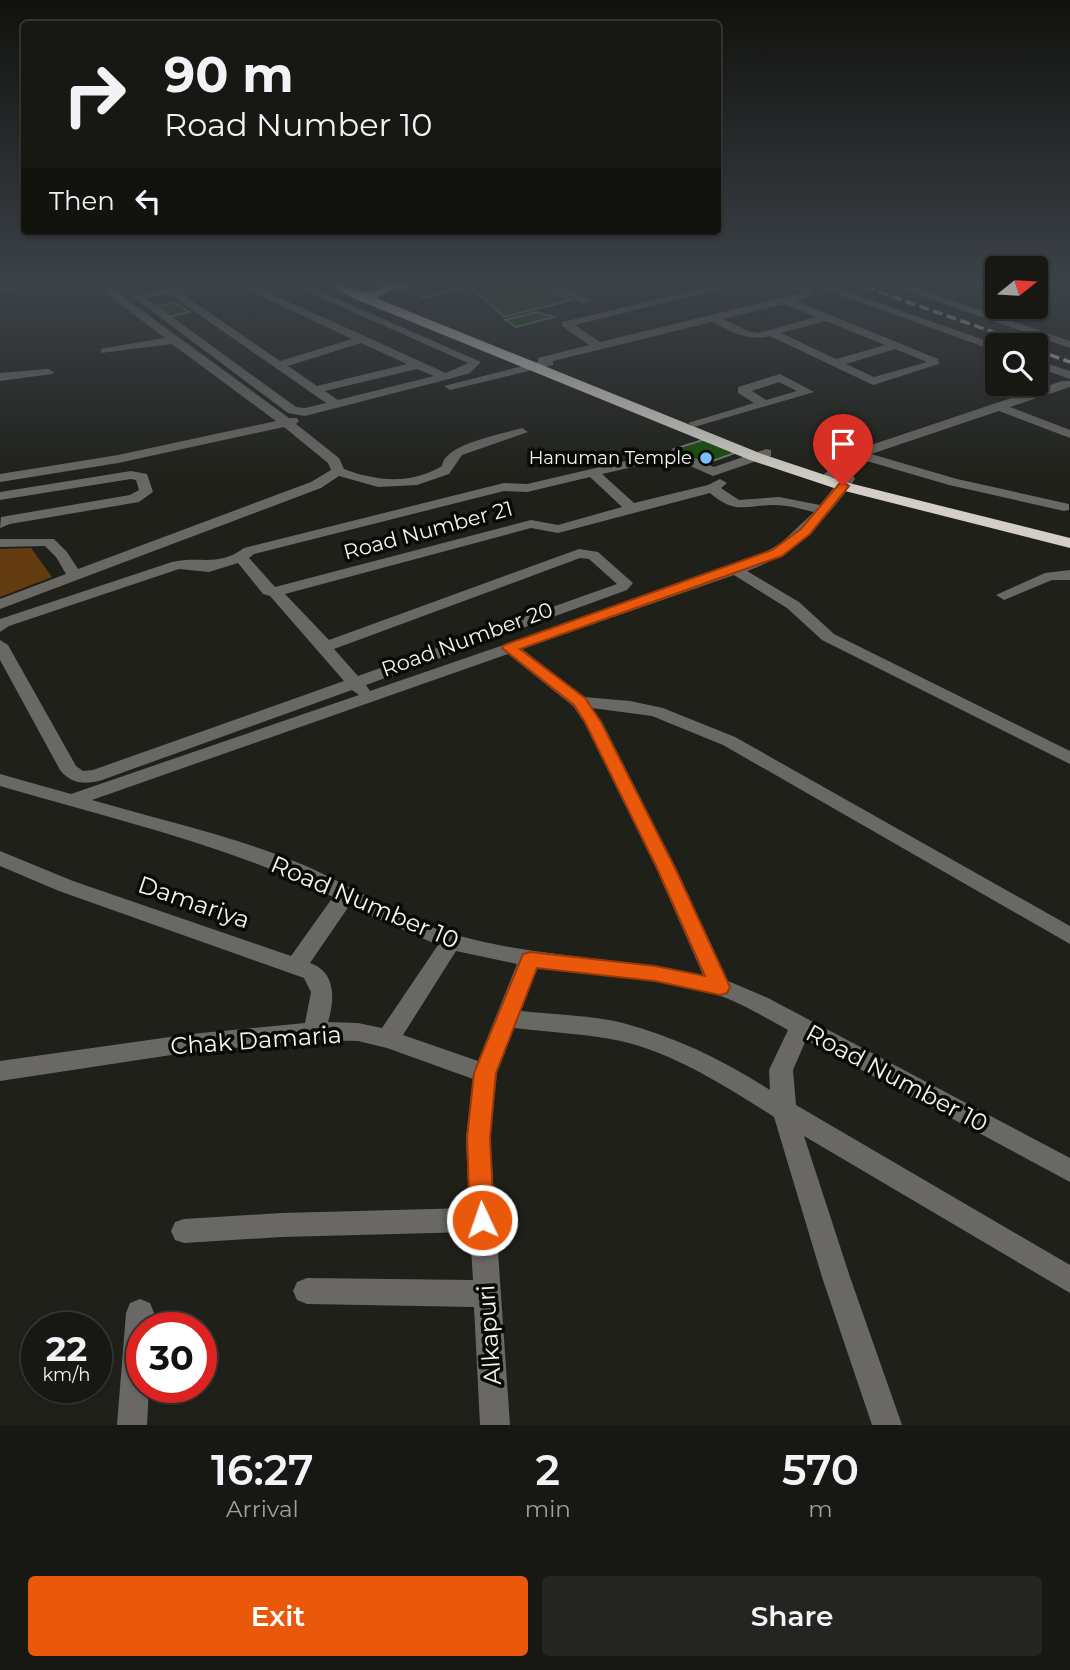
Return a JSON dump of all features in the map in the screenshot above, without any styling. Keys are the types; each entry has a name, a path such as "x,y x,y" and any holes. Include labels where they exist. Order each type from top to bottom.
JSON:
{"highway":[{"path":"507,348 761,455 841,480 1070,543"},
{"path":"509,348 694,423 761,455"},
{"path":"841,480 1070,531"}],"street":[{"path":"105,351 121,348"},
{"path":"185,348 334,461 338,471 377,485 405,482 444,471 448,468 449,459 457,452 522,432"},
{"path":"207,348 292,410 305,412 444,377 473,366 475,362 444,348"},
{"path":"256,348 335,404"},
{"path":"279,365 332,348"},
{"path":"382,348 444,377"},
{"path":"0,478 118,459 286,423 594,348"},
{"path":"805,348 873,381 933,364 934,361 929,358 906,348"},
{"path":"835,363 886,348"},
{"path":"315,390 418,365"},
{"path":"1048,369 1068,380"},
{"path":"0,377 48,372"},
{"path":"694,423 764,404 808,392 780,378 742,390 764,404"},
{"name":"Road Number 20","path":"74,800 760,561 792,543 823,510 858,454 1000,407 1068,380"},
{"path":"1000,407 1070,434"},
{"path":"0,627 3,623 177,565 209,567 241,557 248,551 503,487 527,488 673,454 713,472 720,485 713,488 725,500 739,505 784,501 823,510"},
{"path":"858,454 954,482 1064,507"},
{"path":"713,472 761,455"},
{"path":"0,604 316,485 338,471"},
{"path":"593,473 629,509"},
{"path":"0,496 131,475 142,477 146,492 134,499 6,520 0,524"},
{"name":"Road Number 21","path":"272,592 531,524 558,529 713,488"},
{"path":"0,543 49,542 62,555 75,575"},
{"path":"0,645 69,770 79,777 95,776 622,587 625,583 593,555 579,553 340,643 320,643"},
{"path":"241,557 369,698"},
{"path":"734,569 793,605 828,637 849,649 1070,758"},
{"path":"1004,594 1050,576 1070,575"},
{"path":"509,648 579,702 593,722 666,868 720,987"},
{"path":"579,702 629,706 657,712 729,741 1070,936"},
{"name":"Road Number 10","path":"0,780 254,854 300,872 452,942 530,959 655,974 720,987 801,1026 1070,1171"},
{"name":"Damariya","path":"0,858 66,887 296,965 319,978 322,990 314,1031"},
{"path":"296,965 346,895"},
{"path":"388,1039 452,942"},
{"name":"Alkapuri","path":"495,1425 478,1138 485,1073 530,959"},
{"path":"507,1018 621,1032 678,1051 734,1079 1070,1280"},
{"path":"801,1026 781,1070 784,1111 836,1277 887,1425"},
{"name":"Chak Damaria","path":"11,1069 191,1043 314,1031 358,1032 388,1039 485,1073"},
{"path":"184,1231 282,1225 482,1220"},
{"path":"307,1291 486,1294"},
{"path":"132,1425 134,1403"}],"shaded area":[{"path":"31,548 52,577 0,597 0,549"}],"building":[{"name":"Hanuman Temple","path":"706,439 738,452 704,464 674,449"}],"railway":[{"path":"1048,354 1070,362"}],"place":[{"name":"Hanuman Temple","path":"706,458"}],"route":[{"path":"482,1220 478,1138 485,1073 530,959 655,974 720,987 666,868 593,722 579,702 509,648 777,553 815,521 843,486"}]}
